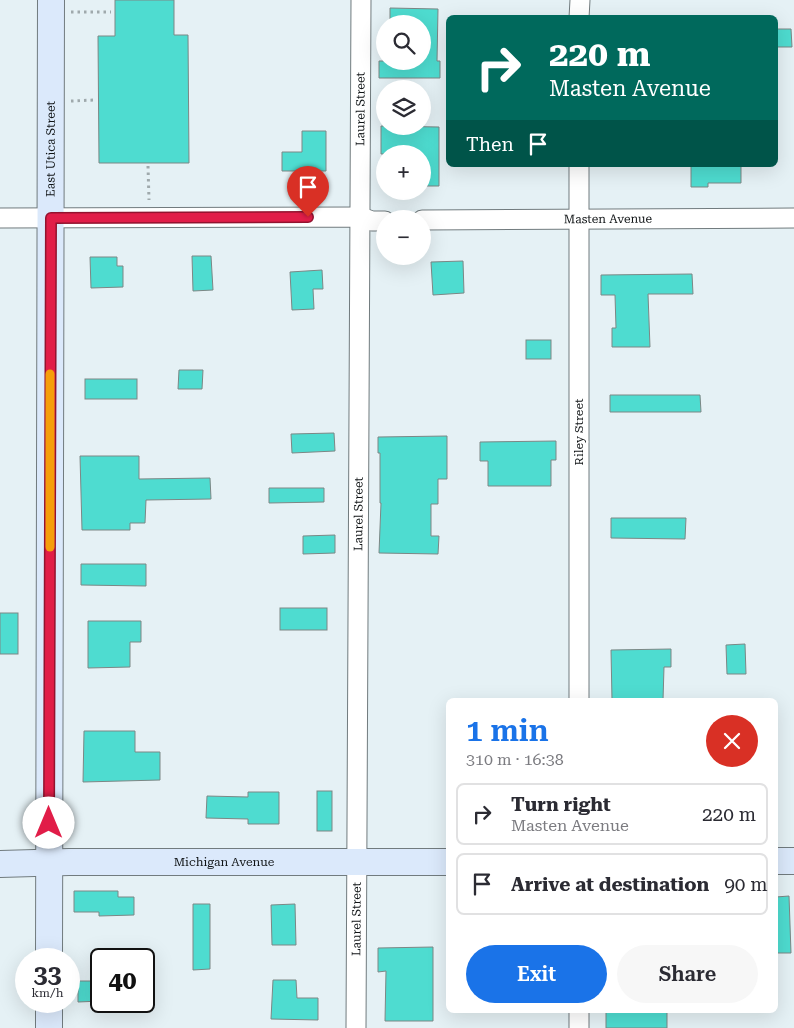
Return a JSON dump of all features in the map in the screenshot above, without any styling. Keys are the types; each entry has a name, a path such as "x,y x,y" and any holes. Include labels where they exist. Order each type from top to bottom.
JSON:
{"street":[{"name":"Laurel Street","path":"356,1028 361,0"},
{"path":"579,15 580,0"},
{"name":"East Utica Street","path":"49,948 51,218 57,6"},
{"name":"Riley Street","path":"579,167 579,698"},
{"path":"0,218 361,217 376,221"},
{"name":"Masten Avenue","path":"431,220 794,218"},
{"path":"778,861 794,861"},
{"name":"Michigan Avenue","path":"0,864 68,862 446,862"},
{"path":"49,1013 49,1028"},
{"path":"579,1013 579,1028"}],"path":[{"path":"57,6 111,12"},
{"path":"75,100 95,100"},
{"path":"148,166 148,206"}],"building":[{"path":"115,0 174,0 174,35 188,35 189,163 99,163 98,36 115,36"},
{"path":"390,8 438,9 437,61 440,61 440,78 379,78 379,70 431,70 431,15 390,15"},
{"path":"778,29 791,29 792,47 778,47"},
{"path":"431,127 439,127 439,186 431,186 431,145 381,145 381,135 431,135"},
{"path":"302,131 326,131 326,171 282,171 282,152 302,152"},
{"path":"691,167 741,167 741,183 708,183 708,187 691,187"},
{"path":"192,256 211,256 213,290 193,291"},
{"path":"90,257 117,257 117,266 123,266 123,287 91,288"},
{"path":"463,261 464,293 433,295 431,262"},
{"path":"322,270 323,289 313,289 314,309 292,310 290,272"},
{"path":"692,274 693,294 648,294 650,347 612,347 612,328 616,328 615,295 601,295 601,275"},
{"path":"526,340 551,340 551,359 526,359"},
{"path":"179,370 203,370 202,389 178,389"},
{"path":"85,379 137,379 137,399 85,399"},
{"path":"610,395 700,395 701,412 610,412"},
{"path":"334,433 335,451 292,453 291,434"},
{"path":"447,436 447,479 438,479 438,504 431,504 431,536 439,536 438,554 379,553 381,503 378,437"},
{"path":"556,441 556,460 551,460 551,486 488,486 488,461 480,461 480,442"},
{"path":"80,456 139,456 139,479 210,478 211,499 146,500 145,523 130,523 130,530 82,530"},
{"path":"269,488 324,488 324,502 269,503"},
{"path":"611,518 686,518 685,539 611,538"},
{"path":"335,535 335,553 303,554 303,536"},
{"path":"81,564 146,564 146,586 81,585"},
{"path":"280,608 327,608 327,630 280,630"},
{"path":"0,613 18,613 18,654 0,654"},
{"path":"88,621 141,621 141,642 130,642 130,667 88,668"},
{"path":"745,644 746,674 727,674 726,645"},
{"path":"671,649 671,667 664,667 663,698 612,698 611,650"},
{"path":"84,731 135,731 135,752 160,752 160,780 83,782"},
{"path":"317,791 332,791 332,831 317,831"},
{"path":"248,792 279,792 279,824 248,824 248,819 206,818 207,796 248,797"},
{"path":"74,891 118,891 118,897 134,897 134,915 99,916 99,912 74,912"},
{"path":"789,896 791,953 778,953 778,897"},
{"path":"193,904 210,904 210,969 193,970"},
{"path":"295,904 296,945 272,945 271,905"},
{"path":"433,947 433,1021 385,1021 386,971 378,972 378,948"},
{"path":"273,980 296,980 297,998 318,998 318,1020 271,1019"},
{"path":"80,981 90,981 90,1001 80,1002"},
{"path":"606,1013 667,1013 667,1028 606,1028"}],"slow traffic":[{"path":"50,374 50,547"}],"route":[{"path":"49,823 51,218 308,217"}]}
